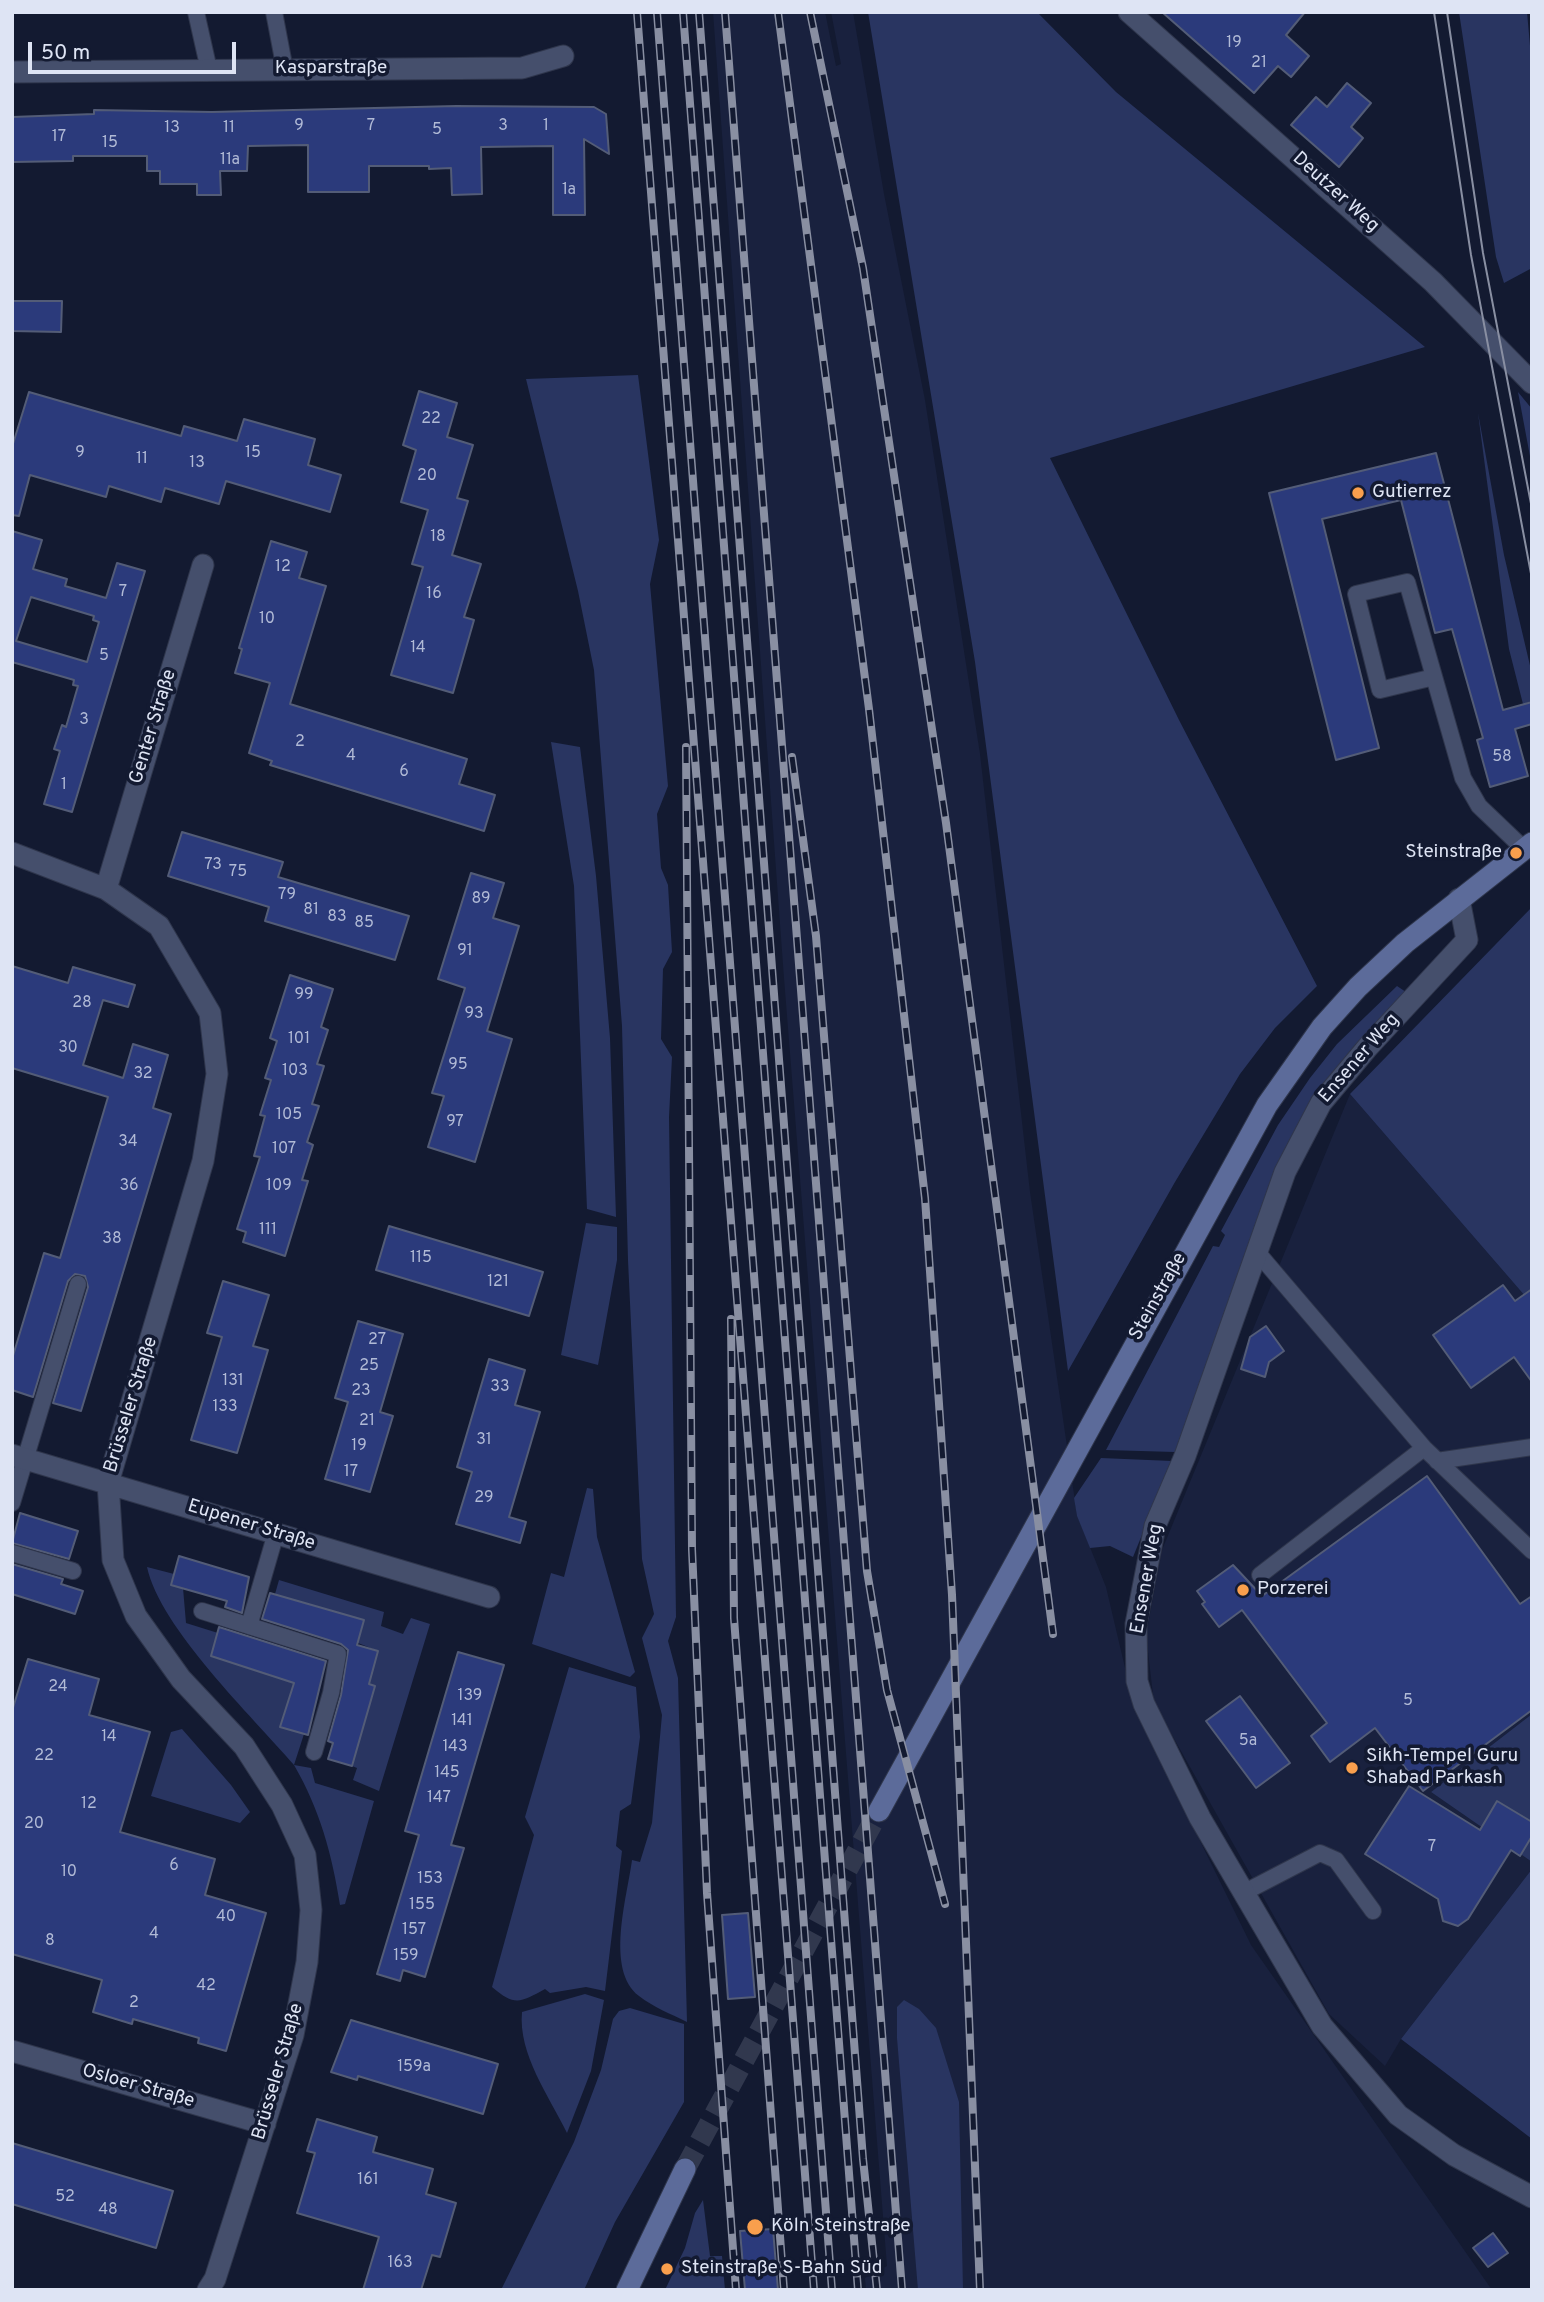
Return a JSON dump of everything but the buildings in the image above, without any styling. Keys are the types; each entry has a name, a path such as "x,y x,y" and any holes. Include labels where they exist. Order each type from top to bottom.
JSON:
{"main road":[{"name":"Steinstraße","path":"879,1811 1267,1105 1322,1027 1358,987 1459,899 1529,843"},
{"path":"627,2290 685,2169"}],"street":[{"name":"Deutzer Weg","path":"1129,12 1426,275 1532,383"},
{"name":"Kasparstraße","path":"12,72 522,68 564,56"},
{"name":"Genter Straße","path":"106,889 203,565"},
{"name":"Brüsseler Straße","path":"12,853 106,889 159,926 210,1013 217,1074 204,1161 108,1483 113,1560 136,1616 181,1679 244,1746 282,1805 305,1855 311,1910 307,1962 293,2035 215,2279 208,2290"},
{"name":"Ensener Weg","path":"1459,899 1467,940 1367,1048 1321,1103 1285,1172 1185,1456 1155,1526 1136,1624 1137,1681 1144,1704 1200,1818 1322,2026 1398,2115 1454,2155 1532,2197"},
{"name":"Eupener Straße","path":"19,1457 489,1597"},
{"name":"Osloer Straße","path":"12,2051 265,2124"}],"lane":[{"path":"196,12 209,70"},
{"path":"274,12 285,70"},
{"path":"1434,677 1380,690 1356,594 1407,582 1463,778 1479,806 1529,843"},
{"path":"1257,1252 1424,1448 1532,1551"},
{"path":"12,1503 19,1457 78,1284"},
{"path":"1437,1461 1532,1447"},
{"path":"1260,1575 1424,1448"},
{"path":"249,1626 276,1533"},
{"path":"12,1553 72,1571"},
{"path":"202,1611 338,1654 331,1693 314,1752"},
{"path":"1243,1893 1320,1853 1336,1860 1373,1911"}],"shaded area":[{"path":"713,12 825,12 836,66 841,64 831,12 853,12 884,194 925,400 980,754 1030,1192 1077,1515 1106,1587 1134,1706 1251,1945 1492,2290 866,2290 865,2278 887,2266 784,978"},
{"path":"868,12 1037,12 1116,92 1425,347 1050,458 1179,720 1317,986 1275,1028 1240,1074 1175,1182 1068,1371 975,662"},
{"path":"1459,12 1527,12 1532,68 1532,268 1504,283 1496,257"},
{"path":"638,375 659,540 650,584 668,786 657,814 661,868 668,885 672,952 663,969 661,1039 672,1057 669,1117 676,1617 668,1641 678,1678 687,2022 639,1996 629,1984 623,1969 621,1952 623,1913 632,1860 640,1862 652,1823 662,1715 642,1638 654,1614 642,1559 628,1260 622,1026 594,670 578,591 526,379"},
{"path":"1518,392 1532,409 1532,467"},
{"path":"1478,413 1504,555 1532,674 1532,701 1523,704 1509,649"},
{"path":"551,742 580,747 596,876 610,1038 616,1217 587,1209 574,886"},
{"path":"1532,907 1532,1304 1350,1094"},
{"path":"1397,986 1406,992 1356,1044 1325,1082 1175,1452 1106,1450 1213,1246 1219,1247 1225,1235 1221,1231 1278,1125 1337,1044"},
{"path":"1350,1094 1532,1304 1532,1714 1431,1792 1532,1862 1532,1869 1401,2039 1385,2066 1329,2014 1154,1703 1146,1635 1162,1550"},
{"path":"586,1223 617,1227 617,1260 598,1365 561,1355"},
{"path":"1101,1458 1172,1461 1133,1557 1110,1546 1090,1548 1077,1516 1074,1498"},
{"path":"587,1488 593,1489 597,1537 635,1672 630,1677 532,1644 551,1573 564,1577"},
{"path":"147,1567 174,1574 171,1585 183,1588 186,1623 218,1633 211,1656 294,1682 281,1726 304,1734 294,1765 188,1644 155,1591"},
{"path":"279,1580 384,1612 381,1626 403,1634 411,1618 430,1624 379,1791 353,1780 357,1768 352,1766 375,1686 369,1684 378,1651 271,1608"},
{"path":"569,1667 636,1687 640,1737 631,1804 620,1811 616,1846 622,1851 605,1991 586,1987 550,1993 545,1989 530,1997 513,2000 492,1987 534,1835 525,1817"},
{"path":"1532,1714 1532,1862 1431,1792"},
{"path":"182,1729 231,1785 250,1812 240,1823 151,1796 171,1732"},
{"path":"294,1765 311,1768 315,1783 374,1801 345,1904 340,1905 324,1833"},
{"path":"1532,1869 1532,2139 1401,2039"},
{"path":"585,1994 604,2000 591,2071 567,2133 530,2059 522,2028 522,2012"},
{"path":"904,2000 919,2009 936,2028 959,2102 963,2290 918,2290 897,2038 897,2007"},
{"path":"630,2008 684,2024 684,2102 615,2222 584,2290 501,2290 574,2142 601,2070 613,2019 619,2011"},
{"path":"703,2200 710,2256 722,2256 725,2290 665,2290 685,2248 695,2213"}],"tunnel":[{"path":"685,2169 879,1811"}],"tram line":[{"path":"1434,12 1471,255 1532,579"},
{"path":"1447,12 1483,253 1532,509"}],"railway":[{"path":"637,12 814,2290"},
{"path":"657,12 832,2290"},
{"path":"683,12 858,2290"},
{"path":"699,12 863,2159 877,2290"},
{"path":"725,12 902,2290"},
{"path":"778,12 869,709 925,1198 952,1595 980,2290"},
{"path":"810,12 863,268 946,823 1053,1634"},
{"path":"686,747 692,1549 707,1893 736,2290"},
{"path":"792,757 816,936 867,1571 887,1690 945,1904"},
{"path":"731,1319 734,1618 784,2290"}],"place":[{"name":"Gutierrez","path":"1358,493"},
{"name":"Steinstraße","path":"1516,853"},
{"name":"Porzerei","path":"1243,1590"},
{"name":"Sikh-Tempel Guru Shabad Parkash","path":"1352,1768"},
{"name":"Köln Steinstraße","path":"755,2227"},
{"name":"Steinstraße S-Bahn Süd","path":"667,2269"}]}
